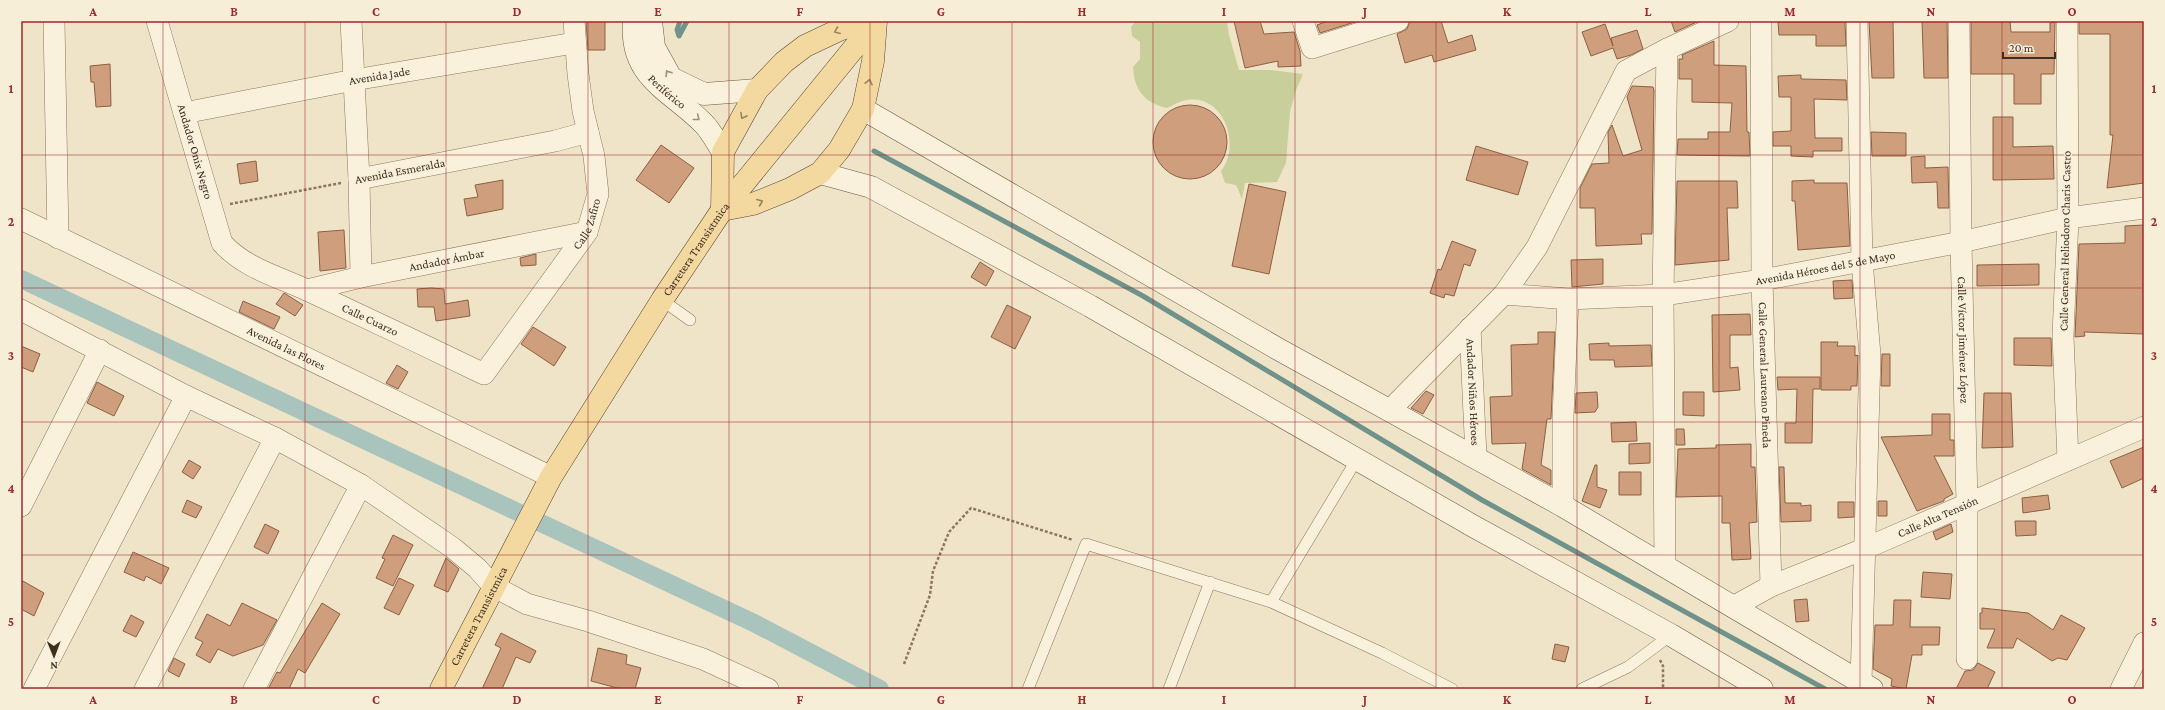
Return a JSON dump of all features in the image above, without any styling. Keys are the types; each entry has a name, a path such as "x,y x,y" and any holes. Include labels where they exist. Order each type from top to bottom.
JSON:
{"main road":[{"path":"875,21 874,61 863,109 839,150 820,173 753,204 722,210 723,152 757,90 784,62 805,46 841,29 875,21"},
{"name":"Carretera Transistmica","path":"441,689 546,486 662,300 722,210 875,21"}],"street":[{"path":"54,21 58,238"},
{"name":"Andador Onix Negro","path":"157,21 222,243 233,255 254,269"},
{"path":"351,21 359,179 361,277"},
{"name":"Calle Zafiro","path":"484,374 587,232 598,194 594,156 588,132 574,43 574,21"},
{"name":"Periférico","path":"634,21 633,35 671,78 704,94 757,90"},
{"name":"Periférico","path":"651,21 643,69 662,89 704,124 723,152"},
{"path":"1303,21 1312,48 1398,21"},
{"path":"1390,410 1504,294 1537,247 1626,71 1667,49 1728,21"},
{"name":"Calle General Laureano Pineda","path":"1761,21 1762,280 1771,586"},
{"path":"1857,21 1862,262 1870,355 1864,549 1867,686"},
{"name":"Calle Víctor Jiménez López","path":"1959,21 1961,242 1967,504 1967,659"},
{"name":"Calle General Heliodoro Charis Castro","path":"2067,21 2068,218 2063,336 2068,460"},
{"name":"Avenida Jade","path":"184,113 354,80 574,43"},
{"path":"1665,566 1663,295 1667,49"},
{"path":"863,109 1092,242 1390,410 1476,456 1867,686"},
{"name":"Avenida Esmeralda","path":"359,179 555,141 588,132"},
{"path":"820,173 871,187 1164,347 1472,526 1663,641 1762,689"},
{"name":"Avenida Héroes del 5 de Mayo","path":"1504,294 1568,299 1663,295 1762,280 1862,262 2068,218 2144,208"},
{"name":"Avenida las Flores","path":"21,219 546,486"},
{"name":"Andador Ámbar","path":"307,290 361,277 587,232"},
{"name":"Calle Cuarzo","path":"254,269 307,290 484,374"},
{"path":"1563,506 1563,417 1568,299"},
{"path":"21,310 186,396 275,438 361,485 453,548 477,568 493,586 527,604 588,621 703,660 768,689"},
{"name":"Andador Niños Héroes","path":"1470,328 1476,456"},
{"path":"21,506 100,350"},
{"path":"34,689 186,396"},
{"name":"Calle Alta Tensión","path":"1733,607 1771,586 1864,549 2144,427"},
{"path":"144,689 275,438"},
{"path":"254,689 361,485"},
{"path":"2121,689 2144,643"}],"lane":[{"path":"662,300 690,320"},
{"path":"1271,602 1357,459"},
{"path":"1028,689 1086,544 1271,602 1382,653 1452,689"},
{"path":"1169,689 1210,582"},
{"path":"1582,689 1628,667 1663,641"}],"path":[{"name":"Avenida Esmeralda","path":"211,208 359,179"},
{"path":"904,664 930,595 932,571 949,532 972,508 1086,544"},
{"path":"1663,641 1663,689"}],"green space":[{"path":"1136,21 1227,21 1229,35 1239,70 1271,70 1303,74 1296,90 1290,112 1286,163 1277,182 1245,183 1242,199 1236,185 1225,183 1221,171 1227,161 1229,136 1226,124 1220,114 1211,105 1200,100 1187,100 1167,108 1152,103 1146,99 1138,88 1134,75 1133,67 1140,59 1140,42 1132,36 1131,27"}],"building":[{"path":"586,21 605,21 605,50 588,50"},
{"path":"1234,21 1260,21 1264,34 1294,32 1300,51 1301,66 1278,67 1278,61 1245,68"},
{"path":"1328,21 1358,21 1320,33 1317,25"},
{"path":"1410,21 1441,21 1448,43 1472,35 1476,50 1434,62 1432,55 1405,63 1397,34 1407,29"},
{"path":"1671,21 1699,21 1675,32"},
{"path":"1893,21 1894,78 1872,78 1869,22"},
{"path":"1922,21 1947,21 1948,78 1924,78"},
{"path":"1971,21 2010,21 2011,32 2050,32 2050,23 2055,22 2054,74 2041,74 2041,104 2014,104 2014,74 1971,74"},
{"path":"2079,21 2144,21 2144,183 2107,188 2113,135 2110,135 2110,34 2079,34"},
{"path":"1778,22 1845,22 1846,46 1816,46 1816,35 1779,35"},
{"path":"1605,24 1613,46 1611,38 1637,30 1643,49 1631,55 1617,59 1613,48 1591,56 1582,32"},
{"path":"1714,41 1714,65 1746,66 1747,132 1749,132 1750,156 1677,155 1678,139 1708,139 1708,132 1730,132 1732,103 1692,102 1692,79 1679,79 1679,59 1683,59 1682,55"},
{"path":"110,64 111,106 96,107 94,82 91,82 90,66"},
{"path":"1801,75 1801,79 1846,80 1847,100 1814,99 1815,138 1842,138 1842,151 1813,151 1813,157 1791,156 1791,146 1773,146 1773,132 1791,131 1791,97 1779,97 1778,76"},
{"path":"1632,86 1653,87 1654,90 1652,234 1641,234 1642,244 1596,246 1595,208 1580,208 1580,188 1592,164 1609,163 1608,132 1612,125 1623,156 1642,150 1627,97"},
{"path":"1183,105 1197,105 1204,107 1217,115 1225,128 1227,142 1225,156 1217,169 1204,177 1197,179 1183,179 1176,177 1163,169 1155,156 1153,149 1153,135 1155,128 1163,115 1176,107"},
{"path":"1993,117 2013,117 2013,147 2053,146 2054,179 1993,180"},
{"path":"1871,132 1906,133 1906,156 1872,156"},
{"path":"661,145 694,168 669,203 636,180"},
{"path":"1476,146 1528,162 1518,195 1466,180"},
{"path":"1925,156 1925,168 1948,167 1949,208 1938,208 1937,182 1912,183 1911,157"},
{"path":"256,161 258,181 240,184 237,164"},
{"path":"503,180 503,209 467,216 464,199 478,197 475,185"},
{"path":"1814,180 1814,183 1847,183 1850,246 1798,250 1795,201 1792,201 1792,181"},
{"path":"1677,181 1737,181 1738,208 1727,208 1729,260 1675,265"},
{"path":"1249,184 1286,192 1269,274 1232,266"},
{"path":"2144,225 2144,334 2084,332 2085,336 2075,337 2079,244 2125,243 2125,226"},
{"path":"344,230 346,268 320,271 318,232"},
{"path":"1452,241 1476,250 1470,266 1464,264 1454,296 1445,294 1444,298 1430,293 1438,269 1441,270"},
{"path":"536,254 536,265 521,266 520,258"},
{"path":"1603,259 1603,284 1572,287 1571,260"},
{"path":"980,262 994,271 986,286 971,277"},
{"path":"2039,264 2039,285 1977,286 1977,265"},
{"path":"1852,280 1853,298 1834,299 1833,281"},
{"path":"417,289 444,289 445,304 468,300 470,316 436,321 434,307 418,307"},
{"path":"284,293 303,305 295,316 276,304"},
{"path":"243,301 280,317 274,329 239,312"},
{"path":"1007,305 1031,317 1015,349 991,337"},
{"path":"1750,314 1751,335 1730,335 1730,368 1738,367 1740,390 1713,392 1712,315"},
{"path":"533,327 566,347 554,366 521,344"},
{"path":"1538,332 1555,332 1551,419 1547,419 1541,465 1551,470 1551,485 1522,469 1526,443 1492,444 1490,397 1512,396 1511,345 1538,344"},
{"path":"2014,338 2051,338 2052,366 2014,365"},
{"path":"1821,342 1838,342 1837,346 1855,346 1855,356 1858,355 1857,386 1851,386 1851,390 1821,390"},
{"path":"1609,343 1609,346 1651,345 1652,366 1615,367 1614,360 1590,360 1589,344"},
{"path":"21,346 40,354 33,372 21,367"},
{"path":"1882,354 1890,354 1890,386 1881,386"},
{"path":"397,365 408,372 398,389 386,383"},
{"path":"1777,377 1820,377 1820,389 1813,389 1812,443 1785,443 1785,423 1796,423 1797,389 1778,390"},
{"path":"97,382 124,396 114,416 87,403"},
{"path":"1426,391 1434,395 1423,414 1411,408"},
{"path":"1597,392 1598,407 1595,412 1575,413 1576,393"},
{"path":"1683,392 1704,392 1704,416 1683,415"},
{"path":"1984,393 2011,393 2013,447 1982,448"},
{"path":"1932,414 1950,414 1950,440 1954,440 1954,456 1934,456 1953,494 1944,499 1944,501 1917,511 1881,437 1932,435"},
{"path":"1636,422 1637,441 1612,442 1611,423"},
{"path":"1676,429 1684,429 1685,445 1676,445"},
{"path":"1650,443 1650,463 1629,464 1629,444"},
{"path":"1751,444 1751,467 1755,467 1757,522 1749,523 1751,559 1732,560 1730,523 1722,523 1722,496 1676,497 1678,449 1716,448 1716,445"},
{"path":"2144,447 2144,478 2122,488 2110,461"},
{"path":"189,460 201,467 193,479 182,472"},
{"path":"1595,465 1597,465 1597,487 1607,490 1600,508 1582,501"},
{"path":"1779,467 1784,467 1785,503 1801,503 1801,506 1811,505 1811,521 1781,522"},
{"path":"1619,472 1641,472 1641,495 1619,495"},
{"path":"2048,495 2050,509 2023,513 2022,498"},
{"path":"187,500 202,507 196,518 182,512"},
{"path":"1878,501 1887,501 1887,516 1878,516"},
{"path":"1838,502 1854,502 1854,517 1838,518"},
{"path":"2015,521 2036,521 2036,535 2016,536"},
{"path":"265,524 279,531 268,554 254,547"},
{"path":"1951,524 1953,532 1936,540 1933,532"},
{"path":"393,535 413,545 393,586 376,578 385,559 382,558"},
{"path":"133,552 169,568 161,584 146,576 144,581 124,572"},
{"path":"446,558 459,569 448,592 434,586"},
{"path":"1923,572 1952,574 1950,599 1921,597"},
{"path":"399,578 414,585 399,615 384,608"},
{"path":"21,580 44,593 34,616 21,609"},
{"path":"1807,599 1809,621 1796,622 1794,600"},
{"path":"1894,600 1911,600 1910,627 1940,627 1939,645 1922,645 1922,655 1912,655 1906,689 1891,686 1892,679 1873,669 1875,625 1893,625"},
{"path":"242,603 277,620 263,645 233,656 218,649 210,663 196,655 203,642 195,638 207,614 230,626"},
{"path":"322,603 340,614 305,673 298,669 289,689 268,689 277,672 280,673"},
{"path":"1982,608 2028,613 2053,630 2061,615 2085,628 2067,660 2058,658 2052,661 2017,638 2013,648 1987,648 1995,629 1980,629 1980,613 1982,613"},
{"path":"131,615 144,622 136,637 123,631"},
{"path":"501,633 536,651 530,663 516,657 502,689 482,689 501,648 495,645"},
{"path":"1555,644 1569,647 1565,662 1552,659"},
{"path":"598,648 627,655 626,664 641,668 635,689 621,689 591,681"},
{"path":"174,658 185,664 179,677 168,671"},
{"path":"1978,663 1995,672 1987,689 1956,689 1965,671 1973,670"}],"waterway":[{"path":"680,21 677,30 679,36 687,21"},
{"path":"874,151 1143,296 1482,500 1825,689"},
{"path":"21,279 754,623 880,689"}]}
